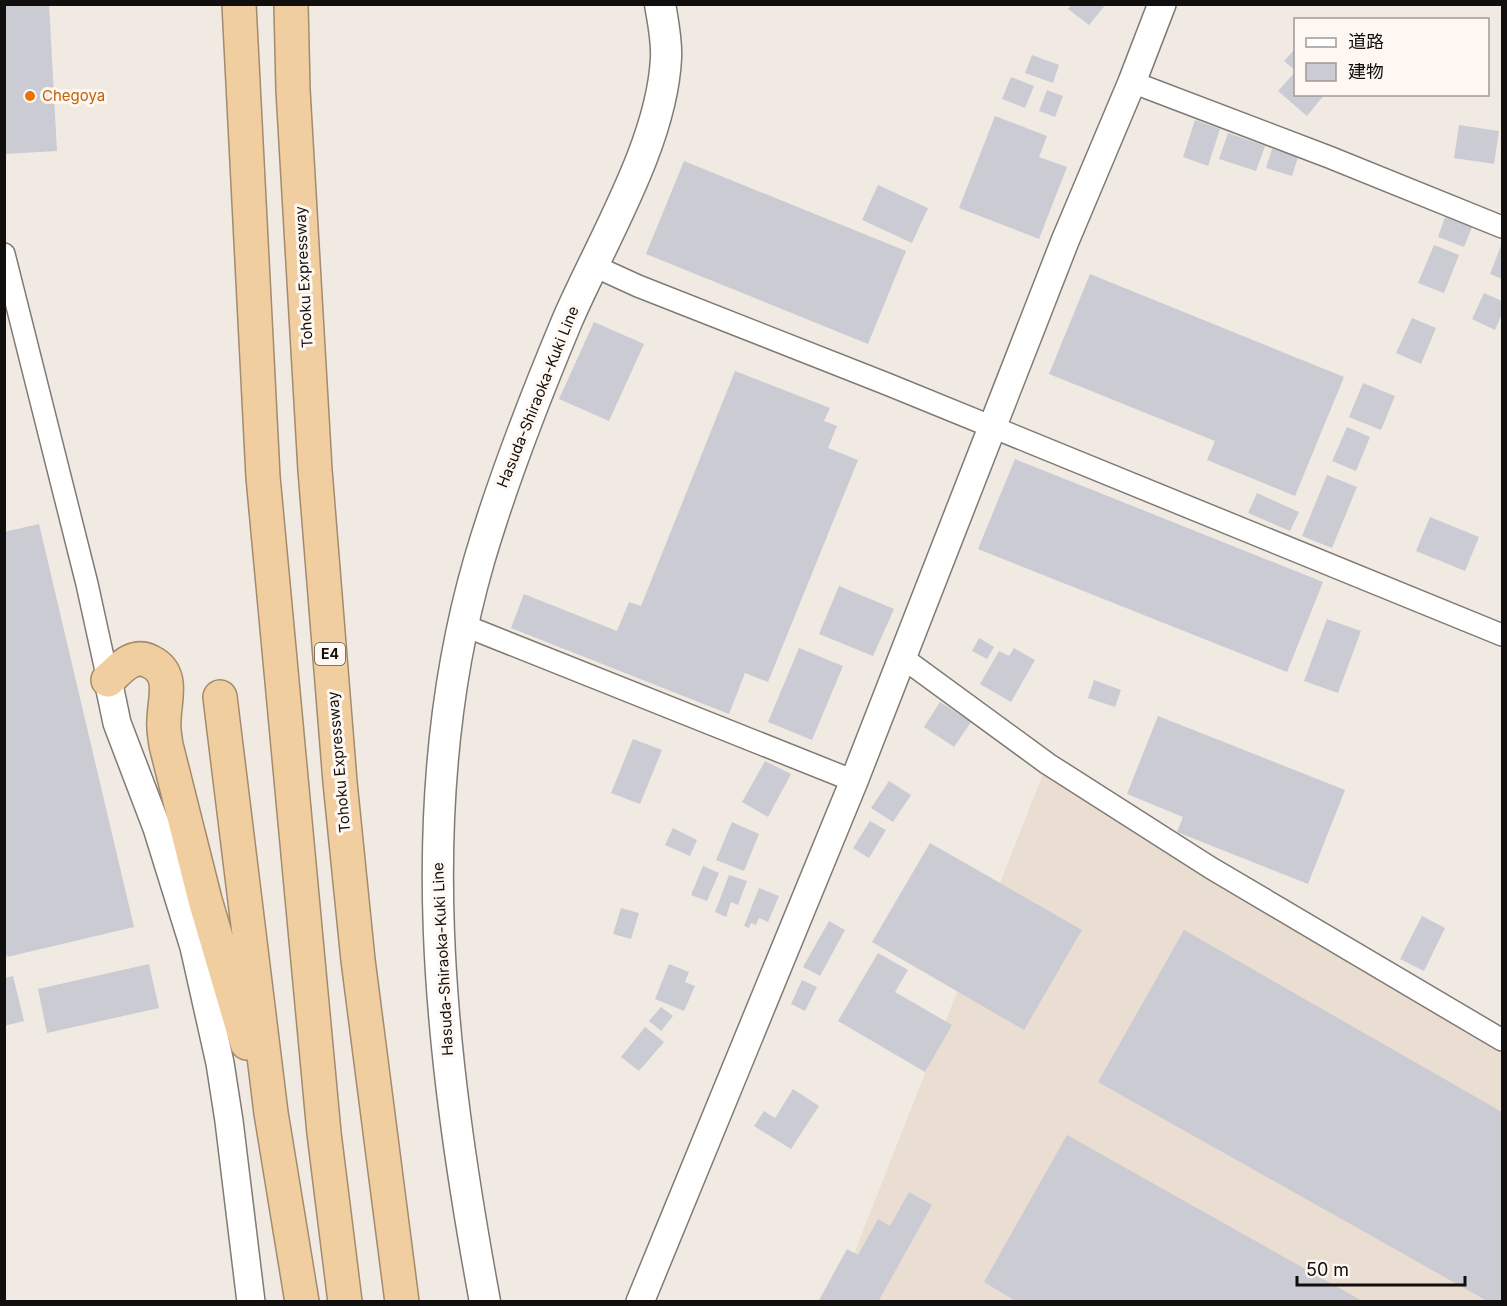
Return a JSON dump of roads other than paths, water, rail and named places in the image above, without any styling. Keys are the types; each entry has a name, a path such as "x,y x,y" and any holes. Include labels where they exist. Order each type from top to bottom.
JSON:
{"highway":[{"path":"239,4 263,477 324,1133 345,1302"},
{"name":"Tohoku Expressway","path":"291,4 294,102 315,470 340,782 358,960 402,1302"},
{"path":"108,680 128,663 139,658 158,666 166,678 164,731 182,814 236,1008 253,1065 271,1113"},
{"path":"220,697 271,1113 302,1302"}],"main road":[{"name":"Hasuda-Shiraoka-Kuki Line","path":"485,1302 450,1081 437,910 437,840 441,769 449,700 478,562 508,469 540,384 626,195 655,116 666,57 665,29 660,4"}],"street":[{"path":"640,1302 854,781 1065,241 1162,4"},
{"path":"1132,82 1329,157 1503,227"},
{"path":"4,254 87,584 117,723 158,828 194,947 229,1121 251,1302"},
{"path":"592,266 992,426 1503,635"},
{"path":"463,625 854,781"},
{"path":"903,658 1048,764 1191,856 1503,1040"}],"place":[{"name":"Chegoya","path":"30,96"}]}
